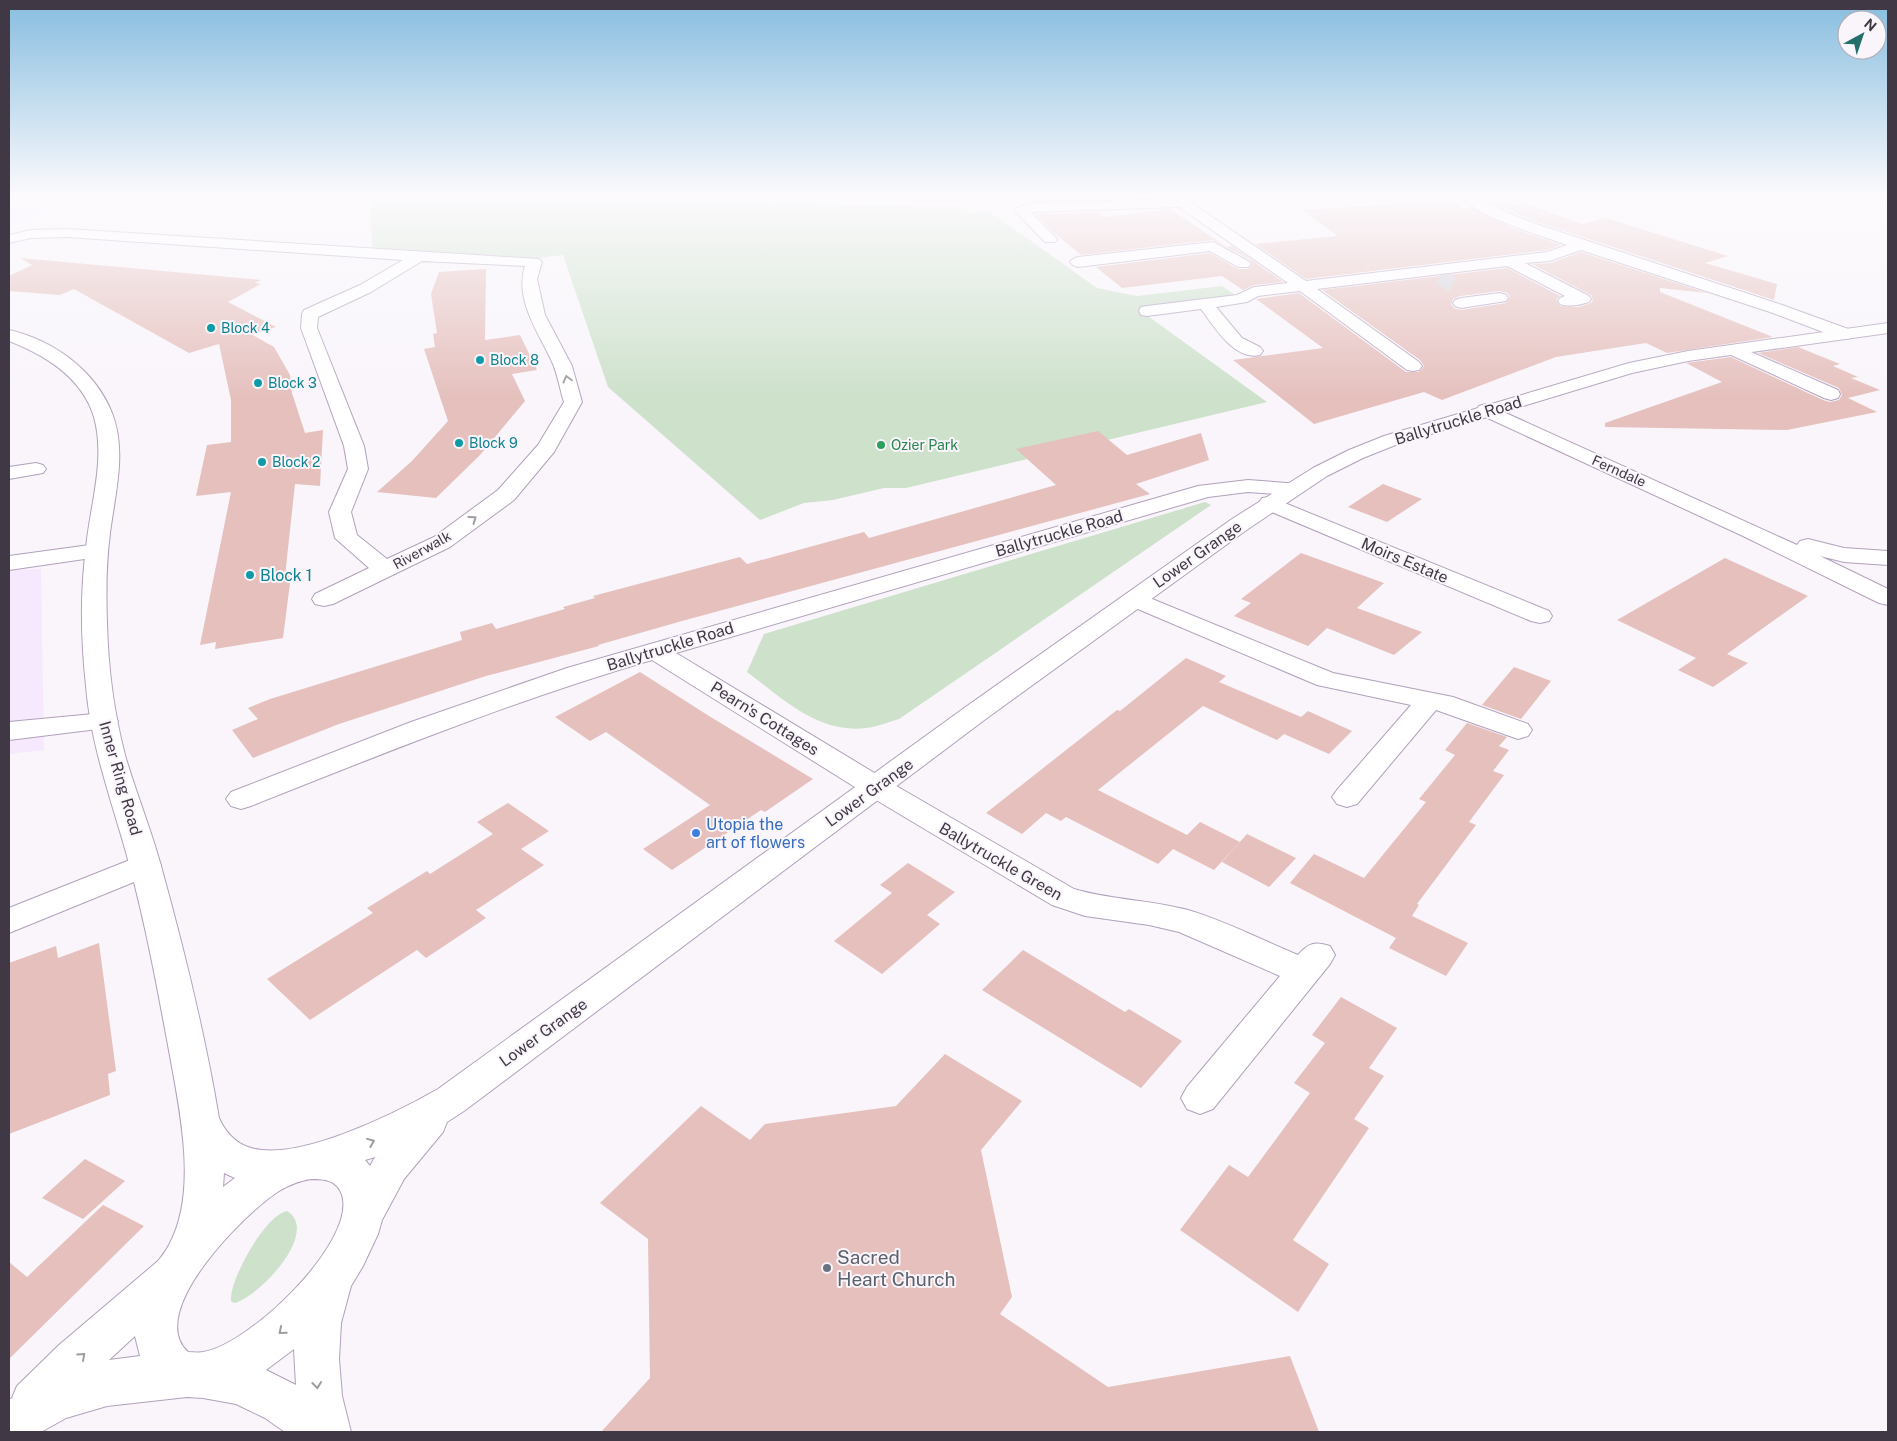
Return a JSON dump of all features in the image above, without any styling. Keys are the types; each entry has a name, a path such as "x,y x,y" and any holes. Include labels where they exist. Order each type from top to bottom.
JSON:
{"street":[{"name":"Riverwalk","path":"408,264 364,292 310,314 309,328 354,446 358,469 340,512 346,538 386,570 442,542 506,495 547,448 573,402 563,366 537,315 529,279 533,264"},
{"path":"1243,264 1282,288"},
{"path":"1272,264 1414,366"},
{"path":"1147,311 1206,305 1241,299 1254,292 1282,288 1434,274 1490,264"},
{"path":"1515,264 1583,299 1566,301"},
{"path":"1639,264 1792,314 1845,334"},
{"path":"1460,295 1481,300 1500,298"},
{"path":"1206,305 1236,342 1254,351"},
{"name":"Ballytruckle Road","path":"241,800 365,749 472,710 654,650 1206,491 1248,486 1292,489 1369,448 1486,410 1629,368 1667,360 1888,328"},
{"name":"Inner Ring Road","path":"9,335 37,346 61,359 82,377 97,400 106,425 108,445 97,551 95,639 104,722 115,769 145,865 182,1026 199,1116"},
{"path":"1735,350 1831,394"},
{"name":"Ferndale","path":"1486,410 1751,531 1888,598"},
{"path":"9,473 36,469"},
{"name":"Lower Grange","path":"450,1100 1135,599 1292,489"},
{"name":"Moirs Estate","path":"1270,504 1540,616"},
{"name":"Ferndale","path":"1751,531 1844,555 1888,558"},
{"path":"9,563 97,551"},
{"path":"324,599 386,570"},
{"path":"1135,599 1326,679 1430,700 1469,711 1518,730"},
{"name":"Pearn's Cottages","path":"654,650 876,787"},
{"path":"1346,796 1430,700"},
{"path":"9,731 104,722"},
{"name":"Ballytruckle Green","path":"876,787 1063,897 1093,905 1149,913 1187,922 1311,963 1200,1098"},
{"path":"9,921 145,865"},
{"path":"9,1426 75,1361 182,1263 218,1216 244,1193 274,1173 301,1163 348,1150 388,1134 430,1113 450,1100"},
{"path":"362,1217 390,1166 417,1133 450,1100"},
{"path":"199,1116 204,1130 212,1142 221,1152 242,1164 265,1168 301,1163 332,1163 355,1176 361,1188 364,1202 359,1230 338,1270 321,1314 316,1347 319,1397 328,1432"},
{"path":"199,1116 203,1140 205,1184 200,1221 158,1313 155,1338 159,1349 169,1366 178,1373 220,1378 261,1392 288,1406 321,1432"},
{"path":"9,1426 49,1402 92,1386 137,1378 196,1375 220,1371 270,1340 300,1314 338,1270"}],"shaded area":[{"path":"41,569 44,750 9,754 9,570"}],"green space":[{"name":"Ozier Park","path":"566,264 1064,264 1097,288 1137,296 1222,286 1244,301 1145,314 1267,402 906,488 884,488 833,500 804,503 760,520 608,387"},
{"path":"1205,502 1211,505 899,719 866,728 832,725 816,720 787,703 747,672 764,634"},
{"path":"287,1211 295,1221 296,1234 292,1248 270,1277 245,1298 234,1303 231,1301 232,1291 242,1264 250,1250 269,1224 278,1215"}],"building":[{"path":"88,264 261,280 255,283 261,284 228,302 276,327 251,334 274,347 290,375 292,393 305,433 323,430 320,486 295,484 285,576 291,575 283,638 215,649 216,642 200,645 231,492 196,496 207,445 231,442 231,400 219,344 189,353 74,289 60,295 9,291 9,276 32,265"},
{"path":"1118,264 1230,264 1238,269 1248,269 1253,264 1258,264 1283,282 1254,285 1243,290 1222,276 1122,288 1096,267"},
{"path":"1285,264 1429,264 1306,279"},
{"path":"1532,264 1619,264 1707,293 1660,288 1660,292 1773,337 1667,353 1646,343 1556,357 1442,400 1424,392 1314,424 1233,360 1323,348 1256,299 1299,293 1406,372 1419,372 1424,366 1420,360 1322,290 1507,268 1560,296 1556,300 1560,306 1578,307 1591,303 1593,300 1591,295","holes":["1500,291 1507,293 1510,297 1506,303 1461,310 1454,308 1451,304 1453,299 1460,296"]},
{"path":"1665,264 1709,264 1777,284 1774,300"},
{"path":"486,269 485,340 520,335 537,370 512,374 525,401 480,455 436,498 377,492 412,461 448,421 424,349 435,347 433,334 437,333 431,294 439,272"},
{"path":"1798,347 1840,364 1833,366 1858,377 1851,378 1880,390 1848,398 1877,412 1787,430 1605,427 1605,423 1722,382 1686,363 1731,357 1823,400 1830,402 1839,400 1842,395 1839,388 1758,353"},
{"path":"1098,431 1127,455 1201,433 1209,460 1136,484 1150,494 486,676 339,724 253,758 232,730 258,719 248,708 270,699 462,640 460,632 492,623 496,629 565,609 563,607 595,598 593,596 740,557 747,564 864,532 869,538 1056,485 1016,449"},
{"path":"1383,484 1422,499 1387,522 1348,507"},
{"path":"1301,553 1384,583 1357,608 1422,632 1394,655 1327,628 1308,646 1234,616 1251,603 1241,599"},
{"path":"1725,558 1808,596 1727,654 1748,663 1713,687 1678,670 1696,658 1617,620"},
{"path":"1186,658 1226,676 1219,682 1301,717 1293,724 1308,711 1352,731 1329,754 1284,734 1277,740 1203,706 1098,790 1187,835 1200,822 1240,842 1214,870 1173,849 1158,864 1066,817 1061,821 1046,813 1022,834 986,813 1117,710 1120,711"},
{"path":"1514,667 1551,681 1521,719 1482,705"},
{"path":"640,672 813,779 765,812 761,810 672,870 643,849 710,805 606,732 590,741 555,717"},
{"path":"1467,723 1507,737 1499,746 1509,750 1493,771 1504,775 1469,822 1476,825 1417,904 1419,905 1412,916 1468,943 1446,976 1389,948 1396,938 1290,883 1314,854 1364,878 1426,802 1419,799 1455,755 1445,750"},
{"path":"508,803 549,831 521,849 544,865 476,910 486,918 426,958 417,950 310,1020 267,979 373,913 367,908 427,871 430,874 493,834 477,822"},
{"path":"1247,834 1296,858 1269,887 1222,862"},
{"path":"908,863 955,892 927,915 940,924 882,974 834,941 892,893 880,885"},
{"path":"99,943 116,1071 108,1074 110,1095 9,1134 9,963 56,946 58,958"},
{"path":"1023,950 1125,1012 1129,1009 1182,1041 1141,1088 982,990"},
{"path":"1341,997 1397,1028 1369,1068 1384,1076 1354,1119 1369,1128 1293,1240 1329,1264 1298,1312 1180,1230 1229,1165 1248,1177 1310,1093 1294,1083 1325,1043 1312,1035"},
{"name":"Sacred Heart Church","path":"945,1054 1022,1101 981,1150 1012,1297 1000,1314 1108,1387 1290,1356 1319,1432 601,1432 650,1378 648,1239 600,1203 701,1106 750,1140 765,1124 896,1106"},
{"path":"85,1159 125,1181 83,1219 42,1198"},
{"path":"103,1205 144,1226 9,1359 9,1262 27,1277"}],"tunnel":[{"path":"1440,277 1458,288"}],"place":[{"name":"Block 4","path":"211,328"},
{"name":"Block 8","path":"480,360"},
{"name":"Block 3","path":"258,383"},
{"name":"Block 9","path":"459,443"},
{"name":"Ozier Park","path":"881,445"},
{"name":"Block 2","path":"262,462"},
{"name":"Block 1","path":"250,575"},
{"name":"Utopia the art of flowers","path":"696,833"},
{"name":"Sacred Heart Church","path":"827,1268"}]}
